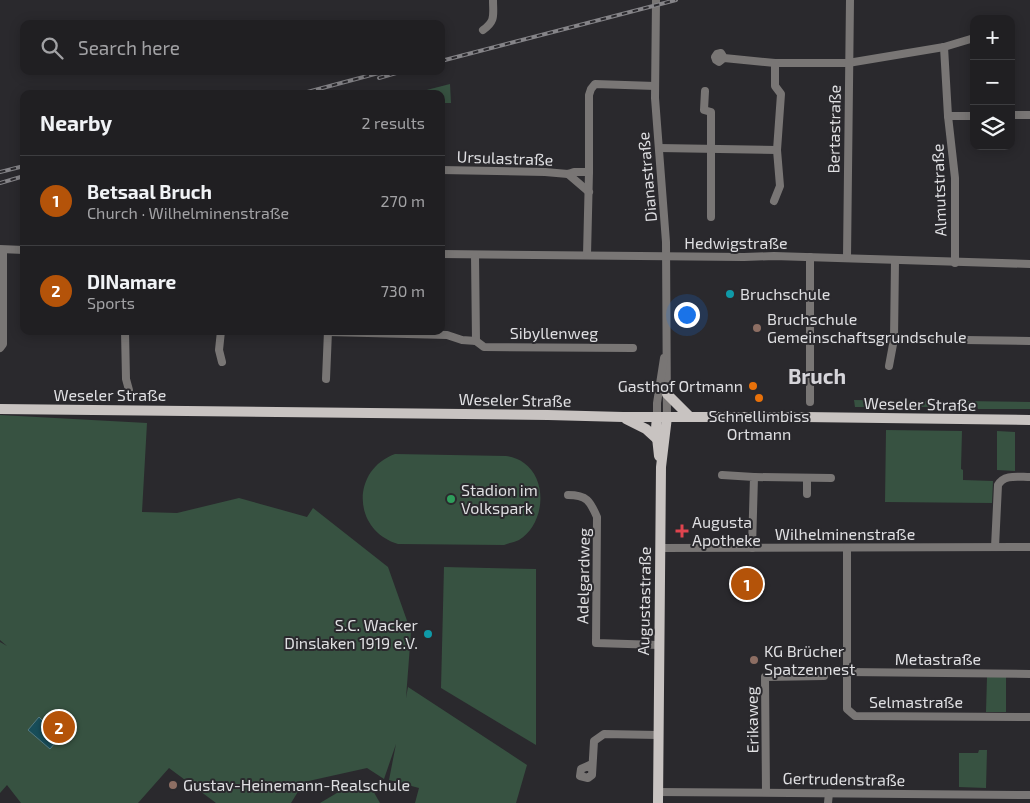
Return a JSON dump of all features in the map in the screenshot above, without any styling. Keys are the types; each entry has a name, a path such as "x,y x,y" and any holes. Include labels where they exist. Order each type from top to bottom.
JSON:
{"main road":[{"path":"667,394 677,406 690,416"},
{"name":"Weseler Straße","path":"0,410 1030,420"},
{"path":"623,417 646,429 657,439"},
{"name":"Augustastraße","path":"660,467 657,439 662,417"},
{"name":"Augustastraße","path":"658,803 662,417"}],"street":[{"path":"483,30 490,25 494,18 493,0"},
{"name":"Dianastraße","path":"656,0 655,86 666,256 667,394 662,417"},
{"name":"Bertastraße","path":"846,258 850,0"},
{"path":"724,58 775,64 848,63 944,46 970,39"},
{"name":"Almutstraße","path":"944,46 948,116 955,178 956,263"},
{"path":"774,201 780,186 777,150 781,94 775,86 775,64"},
{"path":"587,255 590,172 589,95 591,89 596,84 655,86"},
{"path":"705,91 704,110 711,112 711,217"},
{"path":"1015,115 1030,115"},
{"path":"948,116 970,116"},
{"path":"659,148 777,150"},
{"name":"Ursulastraße","path":"445,170 568,174 590,172"},
{"name":"Ursulastraße","path":"568,174 589,192"},
{"path":"0,348 3,344 1,250 20,250"},
{"name":"Hedwigstraße","path":"445,254 810,257 1030,264"},
{"path":"475,255 476,341"},
{"path":"810,257 810,402"},
{"path":"889,366 894,340 896,261"},
{"path":"125,335 126,379 129,390"},
{"path":"221,335 219,350 222,362"},
{"path":"326,379 328,335"},
{"name":"Sibyllenweg","path":"445,335 462,340 476,341 484,346 633,348"},
{"path":"894,340 1030,341"},
{"name":"Dianastraße","path":"662,417 657,402 666,352"},
{"path":"722,475 831,478"},
{"path":"752,548 754,477"},
{"path":"995,547 998,485 1000,480 1006,477 1030,477"},
{"path":"807,478 807,494"},
{"name":"Adelgardweg","path":"568,495 580,495 591,504 597,518 596,643 659,645"},
{"name":"Wilhelminenstraße","path":"660,548 1030,547"},
{"name":"Selmastraße","path":"847,548 847,709 856,716 1030,717"},
{"name":"Metastraße","path":"846,672 1030,674"},
{"name":"Erikaweg","path":"766,792 765,677 824,676"},
{"path":"592,764 594,741 604,734 658,735"},
{"name":"Gertrudenstraße","path":"658,792 1030,795"},
{"path":"828,803 829,793"}],"green space":[{"path":"450,84 451,103 445,103 445,90 427,90"},
{"path":"854,400 938,401 937,407 855,407"},
{"path":"961,401 1030,402 1030,409 978,409 977,406 960,405"},
{"path":"0,415 147,423 142,512 177,513 239,498 307,517 313,508 388,567 411,632 406,698 408,687 527,765 516,803 415,803 419,788 389,780 396,744 384,779 367,768 304,782 291,803 216,803 169,768 138,803 21,803 7,785 0,793 0,642 7,646 0,640"},
{"path":"886,430 962,431 961,469 963,470 963,480 993,481 992,503 885,502"},
{"path":"997,431 1015,432 1015,471 997,470"},
{"name":"Stadion im Volkspark","path":"395,454 506,456 520,460 532,471 540,491 538,514 534,524 519,540 504,545 398,544 383,537 372,526 365,514 364,486 370,473 381,462"},
{"path":"444,567 536,569 536,745 441,688"},
{"path":"987,677 1006,677 1006,712 986,712"},
{"path":"979,750 987,750 986,788 959,787 959,753 978,753"},
{"path":"368,782 380,803 320,803 352,784"}],"water":[{"path":"53,713 75,731 66,742 60,737 50,749 28,730 39,717 45,723"}],"railway":[{"path":"445,60 676,0"},
{"path":"315,90 371,75"},
{"path":"379,78 389,75"},
{"path":"0,172 20,167"},
{"path":"0,183 20,177"}],"place":[{"name":"Bruchschule","path":"730,294"},
{"name":"Bruchschule Gemeinschaftsgrundschule","path":"757,328"},
{"name":"Gasthof Ortmann","path":"753,386"},
{"name":"Schnellimbiss Ortmann","path":"759,398"},
{"name":"Stadion im Volkspark","path":"451,499"},
{"name":"Augusta Apotheke","path":"682,531"},
{"name":"Betsaal Bruch","path":"747,584"},
{"name":"S.C. Wacker Dinslaken 1919 e.V.","path":"428,634"},
{"name":"KG Brücher Spatzennest","path":"754,660"},
{"name":"DINamare","path":"59,727"},
{"name":"Gustav-Heinemann-Realschule","path":"173,785"}],"district":[{"name":"Bruch","path":"817,377"}]}
